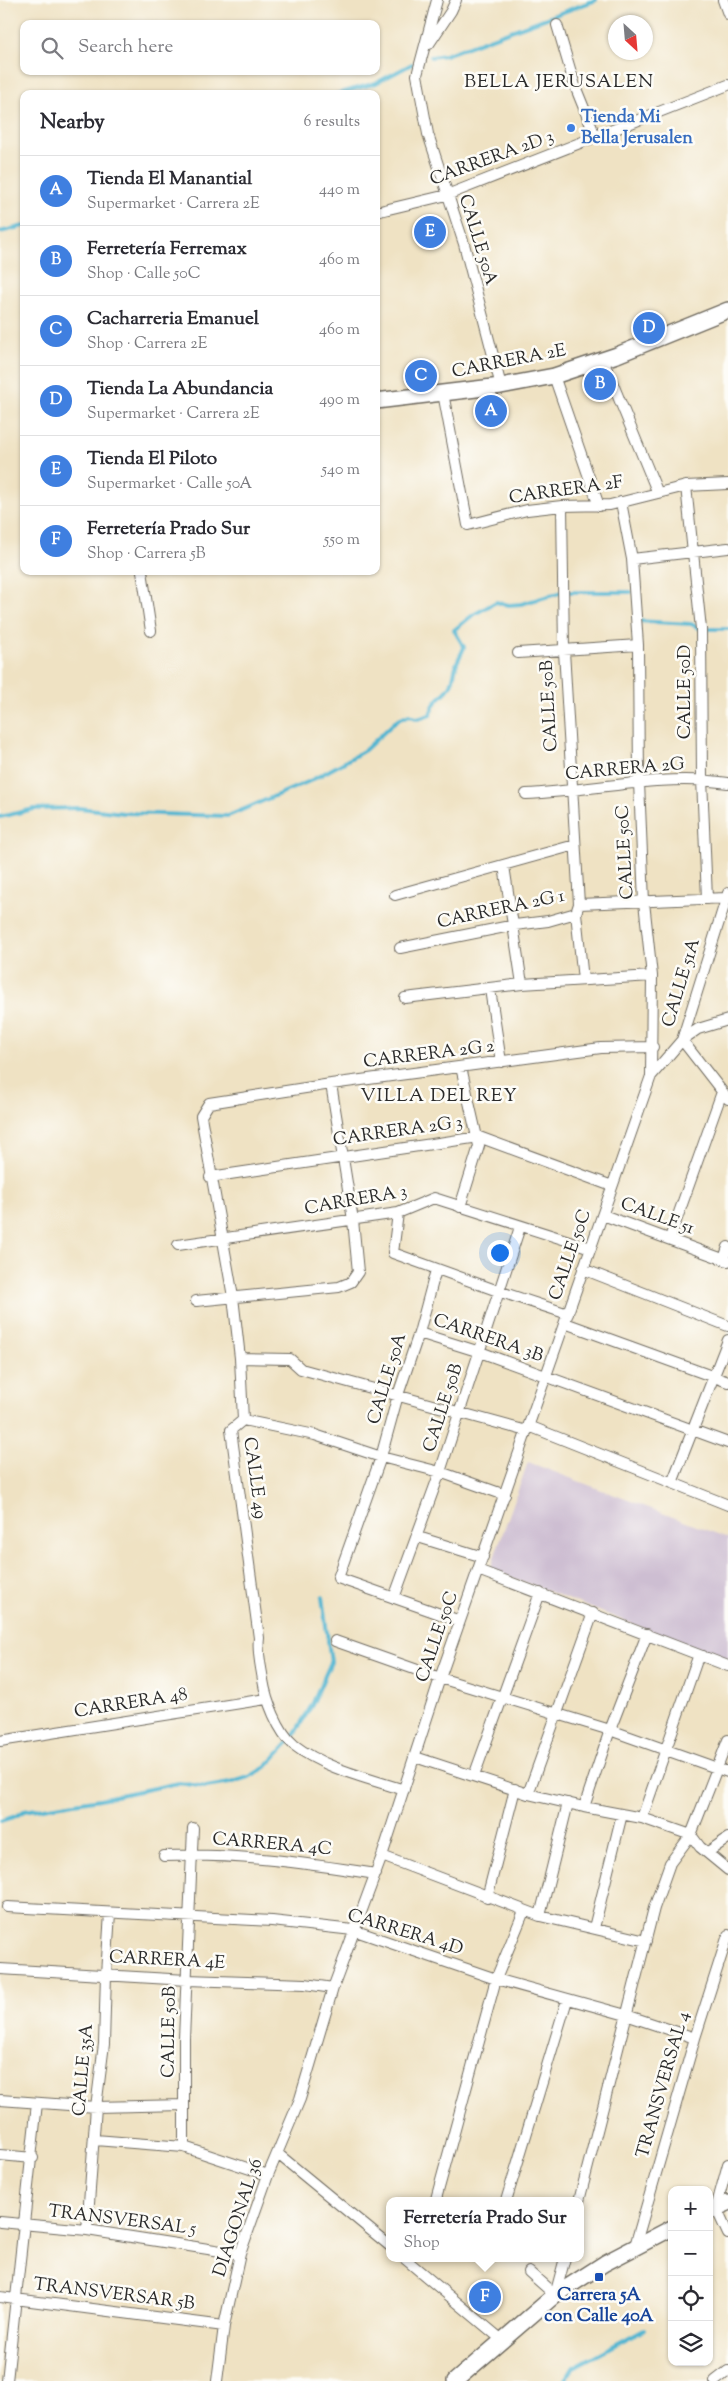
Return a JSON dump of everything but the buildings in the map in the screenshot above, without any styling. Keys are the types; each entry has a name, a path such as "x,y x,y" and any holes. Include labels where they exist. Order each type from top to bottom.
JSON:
{"street":[{"path":"425,49 437,0"},
{"path":"425,49 451,12 456,0"},
{"path":"723,0 728,14"},
{"path":"557,25 575,86 596,138"},
{"name":"CALLE 50A","path":"425,49 417,75 428,134 446,195 464,244 501,386"},
{"name":"CARRERA 2D 3","path":"380,211 446,195 728,85"},
{"name":"CARRERA 2E","path":"380,401 501,386 554,376 603,360 728,310"},
{"path":"603,360 657,492"},
{"path":"554,376 599,506"},
{"name":"CARRERA 2F","path":"443,393 468,525 527,510 562,506 599,506 686,486 728,484"},
{"name":"CALLE 50D","path":"686,486 702,629 702,780 707,899"},
{"name":"CALLE 50C","path":"333,1988 353,1930 376,1874 440,1678 651,1076 653,1047 652,976 644,902 639,782 638,645 632,559 621,502"},
{"name":"CALLE 50B","path":"562,506 564,651 583,980"},
{"path":"632,559 728,548"},
{"path":"143,575 151,631"},
{"path":"518,654 638,645"},
{"name":"CARRERA 2G","path":"526,794 571,792 639,782 702,780 728,783"},
{"path":"396,895 575,845"},
{"path":"504,866 515,925 522,984"},
{"name":"CARRERA 2G 1","path":"400,948 515,925 548,921 578,908 707,899 727,895"},
{"name":"CALLE 51A","path":"651,1076 682,1040 727,895"},
{"path":"405,998 522,984 652,976"},
{"path":"490,989 501,1062"},
{"path":"670,1238 725,1096 682,1040 698,1029 728,1020"},
{"name":"CARRERA 2G 2","path":"209,1103 331,1084 601,1048 653,1047"},
{"path":"460,1207 479,1146 479,1137 461,1067"},
{"path":"196,1301 339,1287 350,1282 358,1272 353,1220 331,1084"},
{"name":"CALLE 49","path":"209,1103 201,1116 210,1178 233,1297 240,1358 243,1420 231,1430 259,1638 257,1648 266,1699 282,1731 290,1741 332,1765 404,1790"},
{"name":"CARRERA 2G 3","path":"210,1178 479,1137 612,1186"},
{"name":"CARRERA 3","path":"178,1245 398,1213 434,1198 520,1227 591,1248"},
{"path":"398,1213 393,1253 498,1291 728,1382"},
{"name":"CALLE 51","path":"602,1215 670,1238 726,1260"},
{"name":"CALLE 50B","path":"394,1598 418,1537 520,1227"},
{"path":"726,1260 728,1247"},
{"path":"584,1269 728,1326"},
{"name":"CALLE 50A","path":"394,1598 338,1578 381,1457 436,1270"},
{"name":"CARRERA 3B","path":"419,1333 480,1352 728,1443"},
{"path":"672,1483 728,1340"},
{"path":"240,1358 290,1360 301,1369 459,1412 528,1428 728,1505"},
{"path":"243,1420 315,1435 381,1457 440,1472 505,1495"},
{"path":"418,1537 483,1557"},
{"path":"478,1570 728,1666"},
{"path":"474,1776 540,1593"},
{"path":"394,1598 460,1621"},
{"path":"528,1794 593,1613"},
{"path":"584,1807 610,1730 648,1634"},
{"path":"334,1641 440,1678 610,1730 728,1772"},
{"path":"642,1818 664,1750 698,1660 703,1656"},
{"name":"CARRERA 48","path":"0,1741 266,1699"},
{"path":"580,2197 654,1908 670,1862 691,1835 728,1740"},
{"path":"415,1757 528,1794 642,1818 691,1835 700,1846 728,1870"},
{"path":"487,1898 515,1789"},
{"path":"540,1916 568,1803"},
{"path":"594,1928 622,1814"},
{"name":"CALLE 50B","path":"184,2147 187,1980 194,1828"},
{"path":"708,1852 728,1838"},
{"name":"CARRERA 4C","path":"164,1856 192,1854 282,1860 376,1874"},
{"path":"382,1856 524,1911 646,1941"},
{"name":"CARRERA 4D","path":"7,1907 272,1921 353,1930 496,1979 626,2015 695,2038"},
{"path":"437,2197 496,1979 524,1911"},
{"name":"CALLE 35A","path":"87,2230 96,2107 104,2044 110,1913"},
{"name":"TRANSVERSAL 4","path":"634,2246 695,2038 728,1935"},
{"name":"CARRERA 4E","path":"0,1968 187,1980 305,1984 333,1988"},
{"name":"DIAGONAL 36","path":"217,2381 224,2326 240,2254 268,2175 300,2099 333,1988"},
{"path":"507,2197 567,2000"},
{"path":"0,2100 96,2107 184,2105"},
{"path":"7,2381 37,2103"},
{"path":"94,2140 184,2147 268,2175"},
{"path":"278,2154 386,2243"},
{"path":"0,2155 32,2158"},
{"path":"728,2164 718,2207 728,2234"},
{"name":"TRANSVERSAL 5","path":"0,2222 87,2230 240,2254"},
{"path":"455,2381 555,2295 634,2246 668,2230"},
{"path":"409,2262 502,2340"},
{"path":"555,2295 564,2262"},
{"path":"529,2272 555,2295"},
{"name":"TRANSVERSAR 5B","path":"0,2297 224,2326"},
{"path":"716,2381 728,2371"}],"shaded area":[{"path":"528,1462 728,1538 728,1661 490,1569"}],"waterway":[{"path":"431,57 445,55 596,0"},
{"path":"351,90 376,83 412,64"},
{"path":"0,232 20,227"},
{"path":"0,817 34,809 79,808 124,813 228,816 310,781 341,764 365,750 396,721 409,715 418,719 430,715 437,700 451,685 464,647 454,630 473,615 496,602 509,605 521,604 563,592 631,592"},
{"path":"637,621 691,624 701,629 728,629"},
{"path":"0,1821 16,1816 24,1811 100,1799 179,1783 206,1787 230,1783 249,1777 266,1767 290,1741 312,1705 331,1662 322,1597"},
{"path":"564,2381 572,2368 644,2329"}],"place":[{"name":"Tienda Mi Bella Jerusalen","path":"571,128"},
{"name":"Tienda El Piloto","path":"430,232"},
{"name":"Tienda La Abundancia","path":"649,328"},
{"name":"Cacharreria Emanuel","path":"421,376"},
{"name":"Ferretería Ferremax","path":"600,384"},
{"name":"Tienda El Manantial","path":"491,411"},
{"name":"Carrera 5A con Calle 40A","path":"599,2277"},
{"name":"Ferretería Prado Sur","path":"485,2297"}],"district":[{"name":"BELLA JERUSALEN","path":"559,82"},
{"name":"VILLA DEL REY","path":"439,1096"}]}
